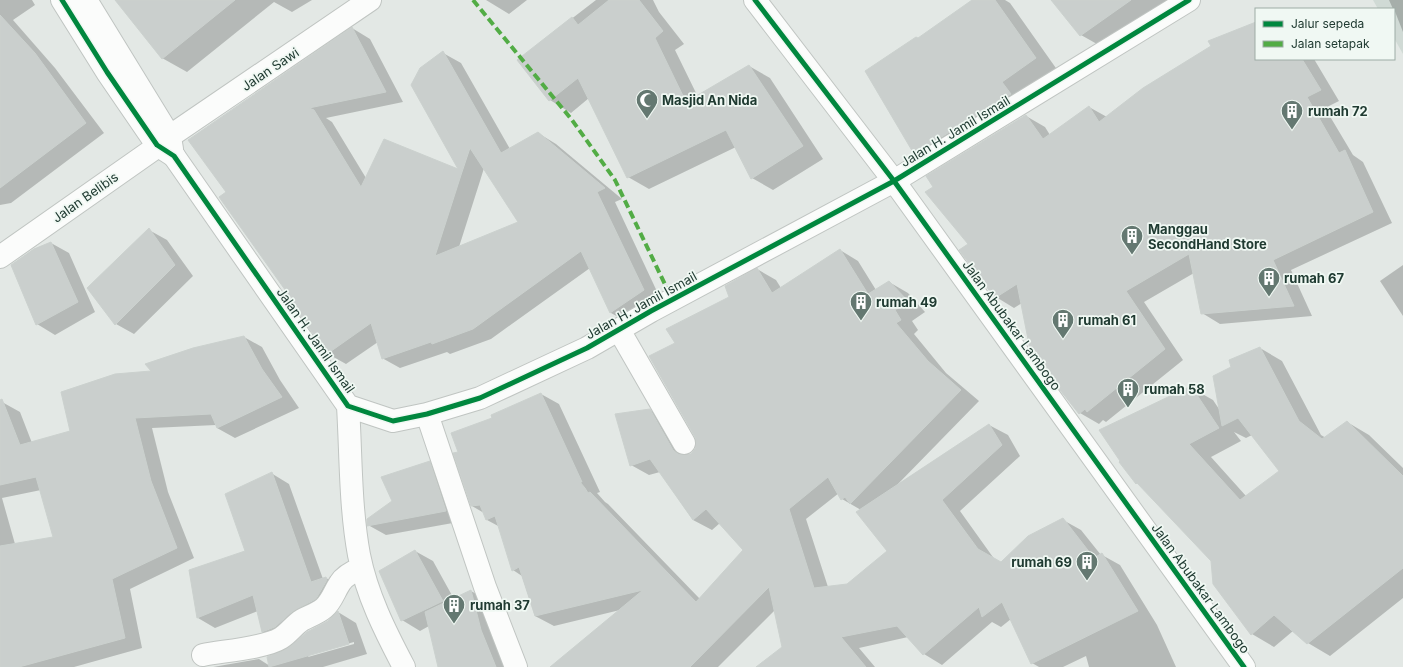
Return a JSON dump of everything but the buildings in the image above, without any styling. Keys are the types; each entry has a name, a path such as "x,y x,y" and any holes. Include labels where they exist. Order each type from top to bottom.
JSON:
{"street":[{"path":"62,0 108,72 167,146"},
{"path":"86,0 167,146"},
{"name":"Jalan Sawi","path":"167,146 370,0"},
{"name":"Jalan Abubakar Lambogo","path":"755,0 894,181 1244,667"},
{"name":"Jalan H. Jamil Ismail","path":"167,146 348,406 393,421 427,414 480,398 587,348 672,299 894,181 1189,0"},
{"name":"Jalan Belibis","path":"0,257 167,146"},
{"path":"619,330 684,443"},
{"path":"348,406 354,525 362,568 383,628 404,667"},
{"path":"427,414 486,587 516,667"},
{"path":"203,655 270,643 281,638 296,625 324,608 331,601 341,581 350,573 362,568"}],"shaded area":[{"path":"1373,0 1403,0 1403,54 1395,40 1395,8 1377,8"}],"marked path":[{"path":"473,0 572,120 615,180 672,299"}],"cycle path":[{"path":"62,0 107,72 157,145 174,156 348,406 393,421 427,414 480,398 587,348 651,311 894,181 1189,0"},
{"path":"755,0 894,181 1244,667"}],"place":[{"name":"Masjid An Nida","path":"647,120"},
{"name":"rumah 72","path":"1292,130"},
{"name":"Manggau SecondHand Store","path":"1132,256"},
{"name":"rumah 67","path":"1269,298"},
{"name":"rumah 49","path":"861,322"},
{"name":"rumah 61","path":"1063,340"},
{"name":"rumah 58","path":"1128,408"},
{"name":"rumah 69","path":"1087,582"},
{"name":"rumah 37","path":"454,624"}]}
